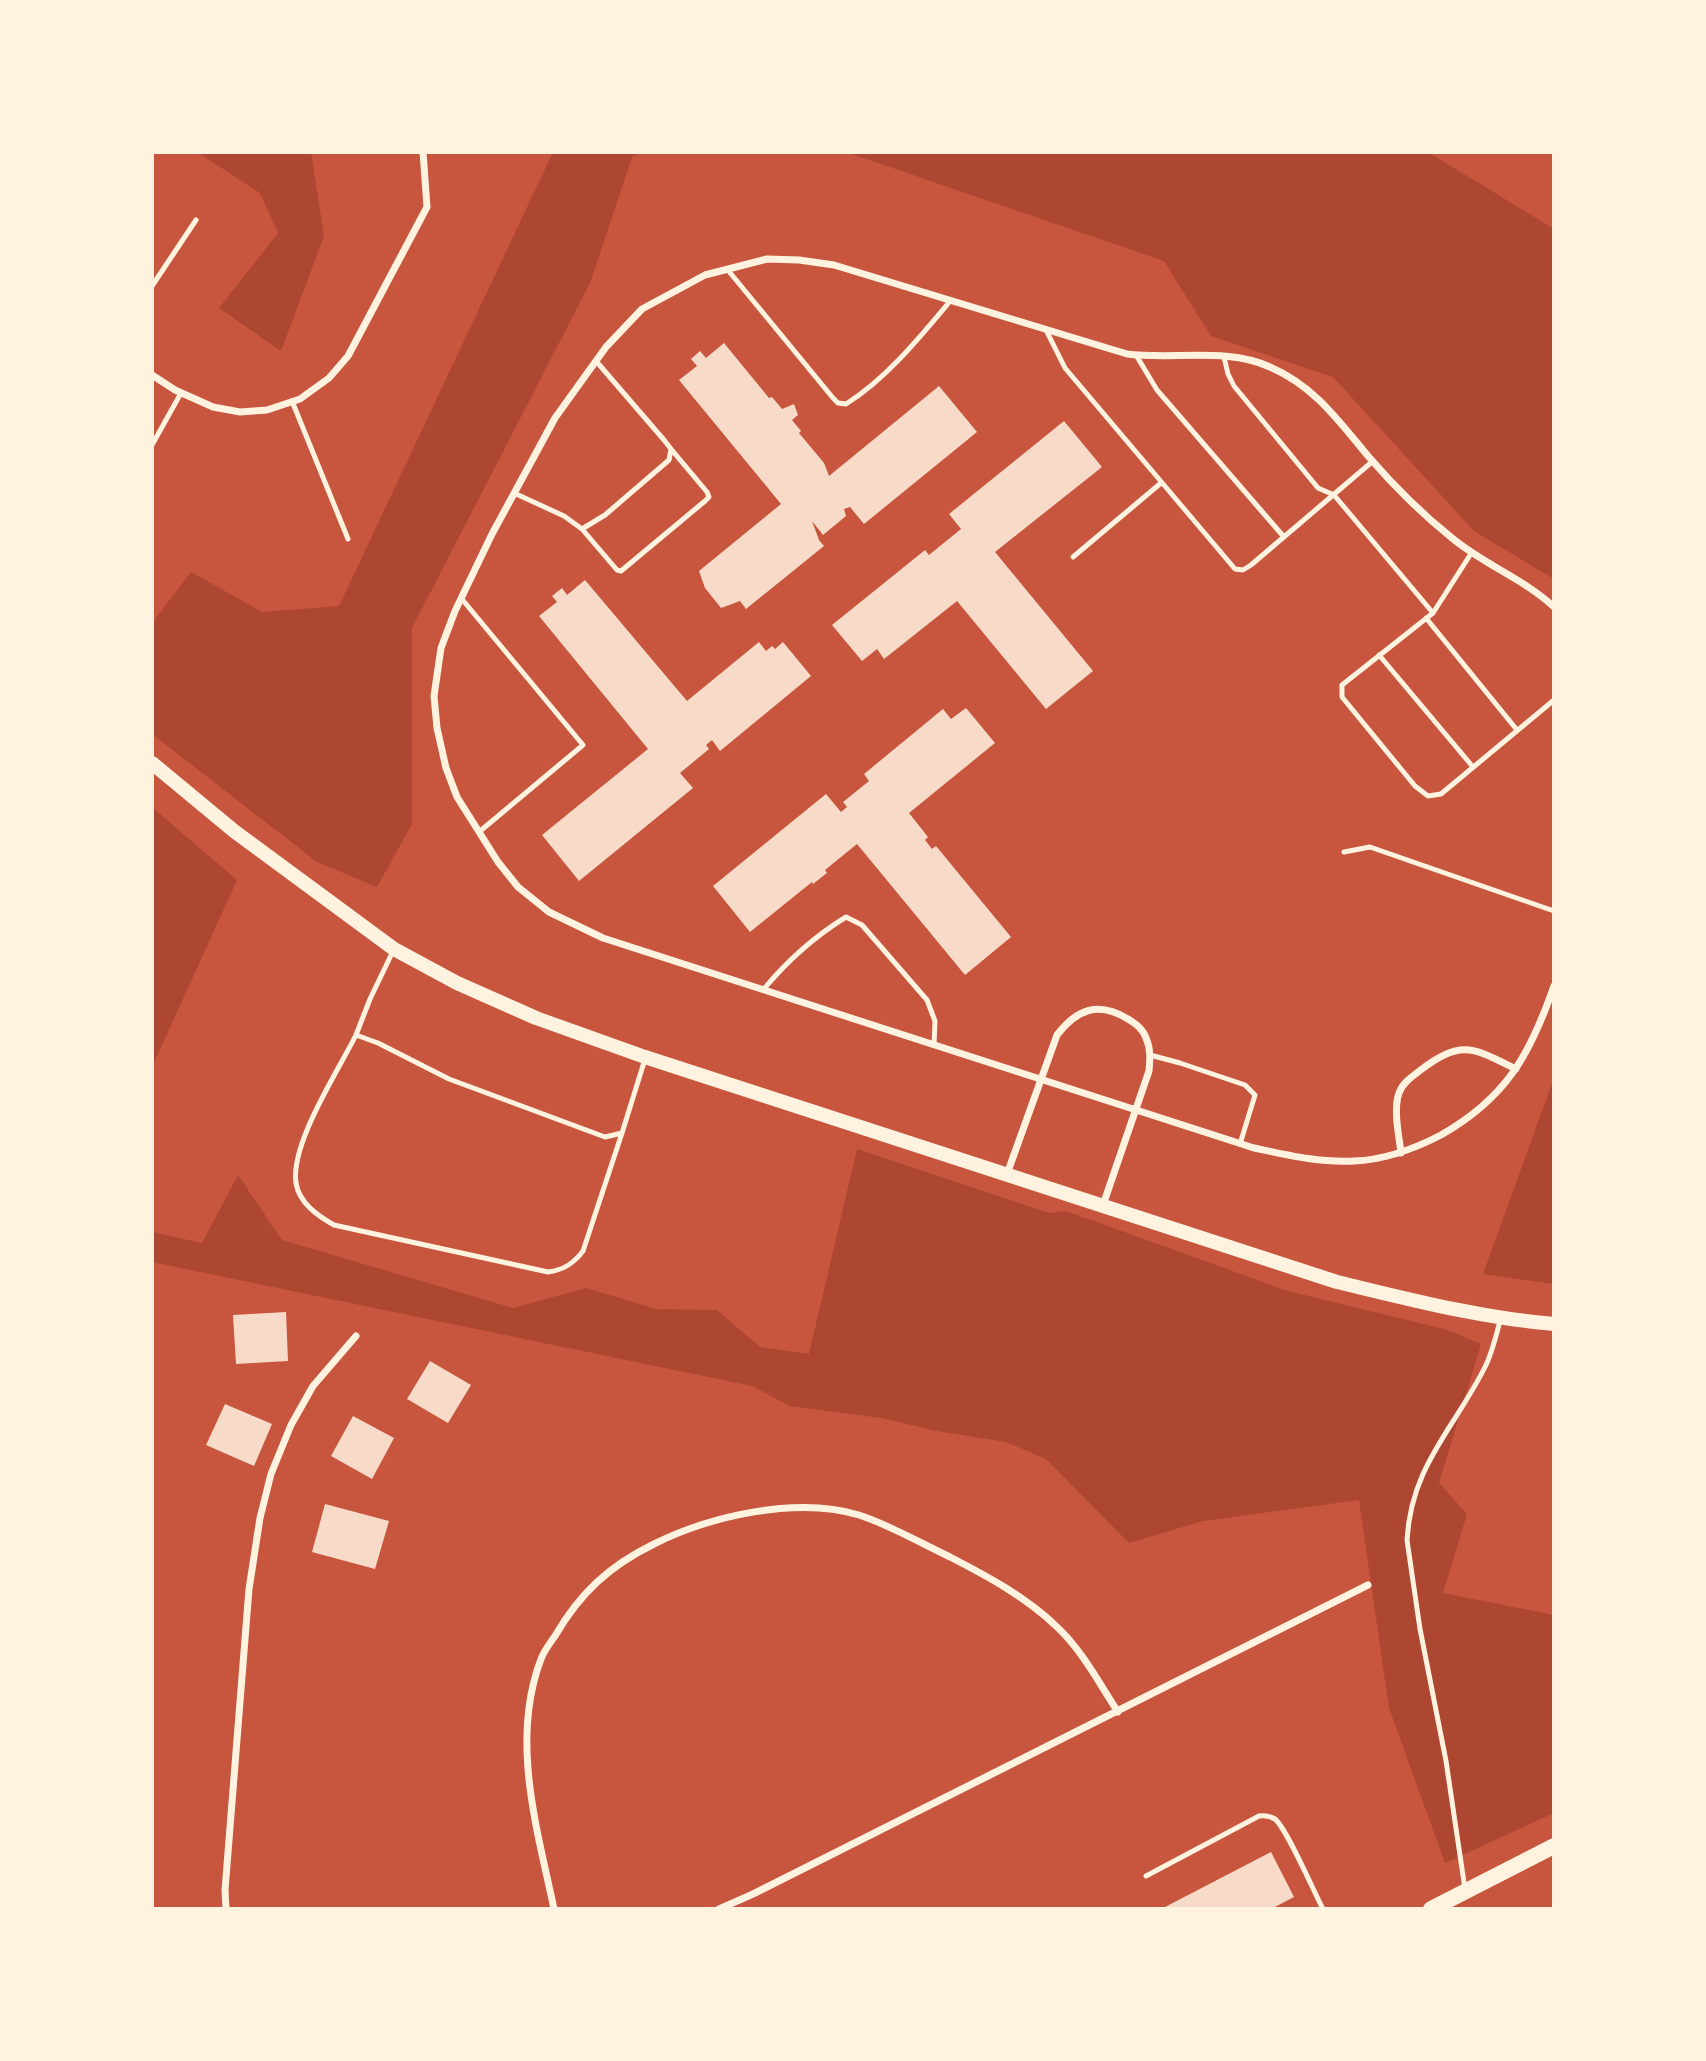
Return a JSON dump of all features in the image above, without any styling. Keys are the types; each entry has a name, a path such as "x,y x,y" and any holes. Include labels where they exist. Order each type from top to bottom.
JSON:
{"main road":[{"path":"152,763 234,831 394,949 457,983 525,1013 645,1058 1337,1282 1422,1303 1501,1318 1554,1324"},
{"path":"1442,1906 1465,1891 1554,1846"}],"street":[{"path":"152,375 181,393 213,407 240,412 267,410 292,401 329,378 348,356 427,207 423,152"},
{"path":"1554,607 1453,539 1401,491 1314,394 1292,378 1268,366 1224,357 1136,355 1084,342 834,265 811,261 767,260 705,275 642,309 596,361 555,418 461,598 441,648 434,696 437,727 446,768 457,797 498,862 518,887 550,912 603,938 1240,1144 1314,1160 1355,1161 1401,1153 1424,1144 1466,1121 1494,1097 1516,1069 1542,1022 1554,986"},
{"path":"1007,1174 1057,1035 1069,1020 1087,1010 1102,1009 1118,1014 1138,1026 1147,1039 1149,1071 1103,1205"},
{"path":"1401,1153 1397,1108 1399,1093 1408,1080 1441,1054 1464,1049 1479,1051 1516,1069"},
{"path":"226,1909 225,1890 248,1603 260,1518 271,1474 291,1425 313,1386 356,1336"},
{"path":"554,1909 528,1785 528,1722 542,1657 569,1613 605,1573 669,1536 716,1519 802,1506 859,1515 905,1535 984,1575 1056,1625 1077,1649 1118,1712"},
{"path":"719,1909 766,1888 1367,1586"}],"lane":[{"path":"152,286 196,219"},
{"path":"727,269 838,403 846,404 867,391 951,300"},
{"path":"1046,330 1065,368 1235,569 1243,570 1251,565 1373,461"},
{"path":"1136,355 1157,390 1284,537"},
{"path":"1224,357 1234,386 1318,488 1334,495 1433,613"},
{"path":"514,493 564,516 582,529 617,570 621,571 709,497 596,361"},
{"path":"152,444 181,393"},
{"path":"292,401 348,539"},
{"path":"582,529 605,515 669,460 671,449"},
{"path":"1073,557 1161,483"},
{"path":"1472,552 1433,613 1342,685 1342,697 1415,786 1428,796 1441,794 1554,700"},
{"path":"461,598 583,745 479,832"},
{"path":"1426,618 1517,730"},
{"path":"1379,655 1473,767"},
{"path":"1344,852 1370,847 1554,911"},
{"path":"763,990 781,968 828,928 846,917 862,925 927,1000 935,1021 933,1045"},
{"path":"394,949 356,1035 302,1140 295,1168 296,1185 301,1196 319,1217 334,1225 548,1272 560,1270 576,1261 583,1251 645,1058"},
{"path":"356,1035 379,1043 449,1079 497,1098 605,1137 622,1133"},
{"path":"1150,1055 1251,1089 1255,1095 1240,1144"},
{"path":"1465,1891 1446,1760 1420,1629 1407,1540 1414,1492 1434,1451 1485,1366 1501,1318"},
{"path":"1146,1876 1259,1816 1266,1815 1273,1817 1283,1830 1323,1909"}],"shaded area":[{"path":"197,152 311,152 324,236 281,351 219,308 278,233 260,193"},
{"path":"553,152 643,152 632,157 590,283 412,628 412,824 377,887 317,862 152,734 152,623 191,572 262,612 339,606"},
{"path":"846,152 1428,152 1554,229 1554,579 1474,531 1333,377 1211,336 1164,261"},
{"path":"152,807 237,880 152,1067"},
{"path":"1554,1078 1554,1284 1483,1274"},
{"path":"857,1149 1049,1213 1066,1211 1288,1291 1448,1330 1481,1344 1439,1483 1467,1514 1443,1593 1554,1615 1554,1813 1445,1863 1389,1708 1359,1500 1203,1521 1129,1543 1046,1459 1006,1442 937,1431 881,1418 790,1406 752,1386 152,1262 152,1232 202,1243 238,1175 282,1240 513,1308 586,1288 656,1309 717,1310 760,1347 809,1354"}],"building":[{"path":"724,343 769,398 772,397 782,409 794,404 798,415 792,420 801,431 799,433 824,463 829,476 939,386 977,432 864,524 850,507 844,509 846,516 823,535 812,521 824,546 746,609 740,601 721,608 705,588 699,571 781,504 679,380 697,366 691,359 700,351 706,358"},
{"path":"1064,421 1102,467 995,552 1093,671 1046,709 957,601 884,659 877,649 862,661 832,625 925,550 929,555 961,529 949,514"},
{"path":"585,580 687,701 759,642 766,651 772,646 775,649 783,642 811,676 720,751 712,740 706,745 709,749 680,773 693,788 579,881 542,835 648,749 539,616 557,602 552,596 562,588 567,595"},
{"path":"966,708 995,743 909,813 928,837 925,840 932,849 936,846 1011,937 965,975 857,844 825,870 827,873 750,932 713,886 826,794 841,812 847,807 843,802 869,781 864,774 943,709 951,719"},
{"path":"286,1312 288,1361 236,1364 233,1315"},
{"path":"430,1361 471,1385 448,1423 407,1399"},
{"path":"225,1404 272,1424 254,1466 206,1445"},
{"path":"353,1416 394,1438 372,1479 331,1456"},
{"path":"325,1504 389,1521 375,1569 312,1552"},
{"path":"1271,1852 1294,1897 1271,1909 1165,1907"}]}
